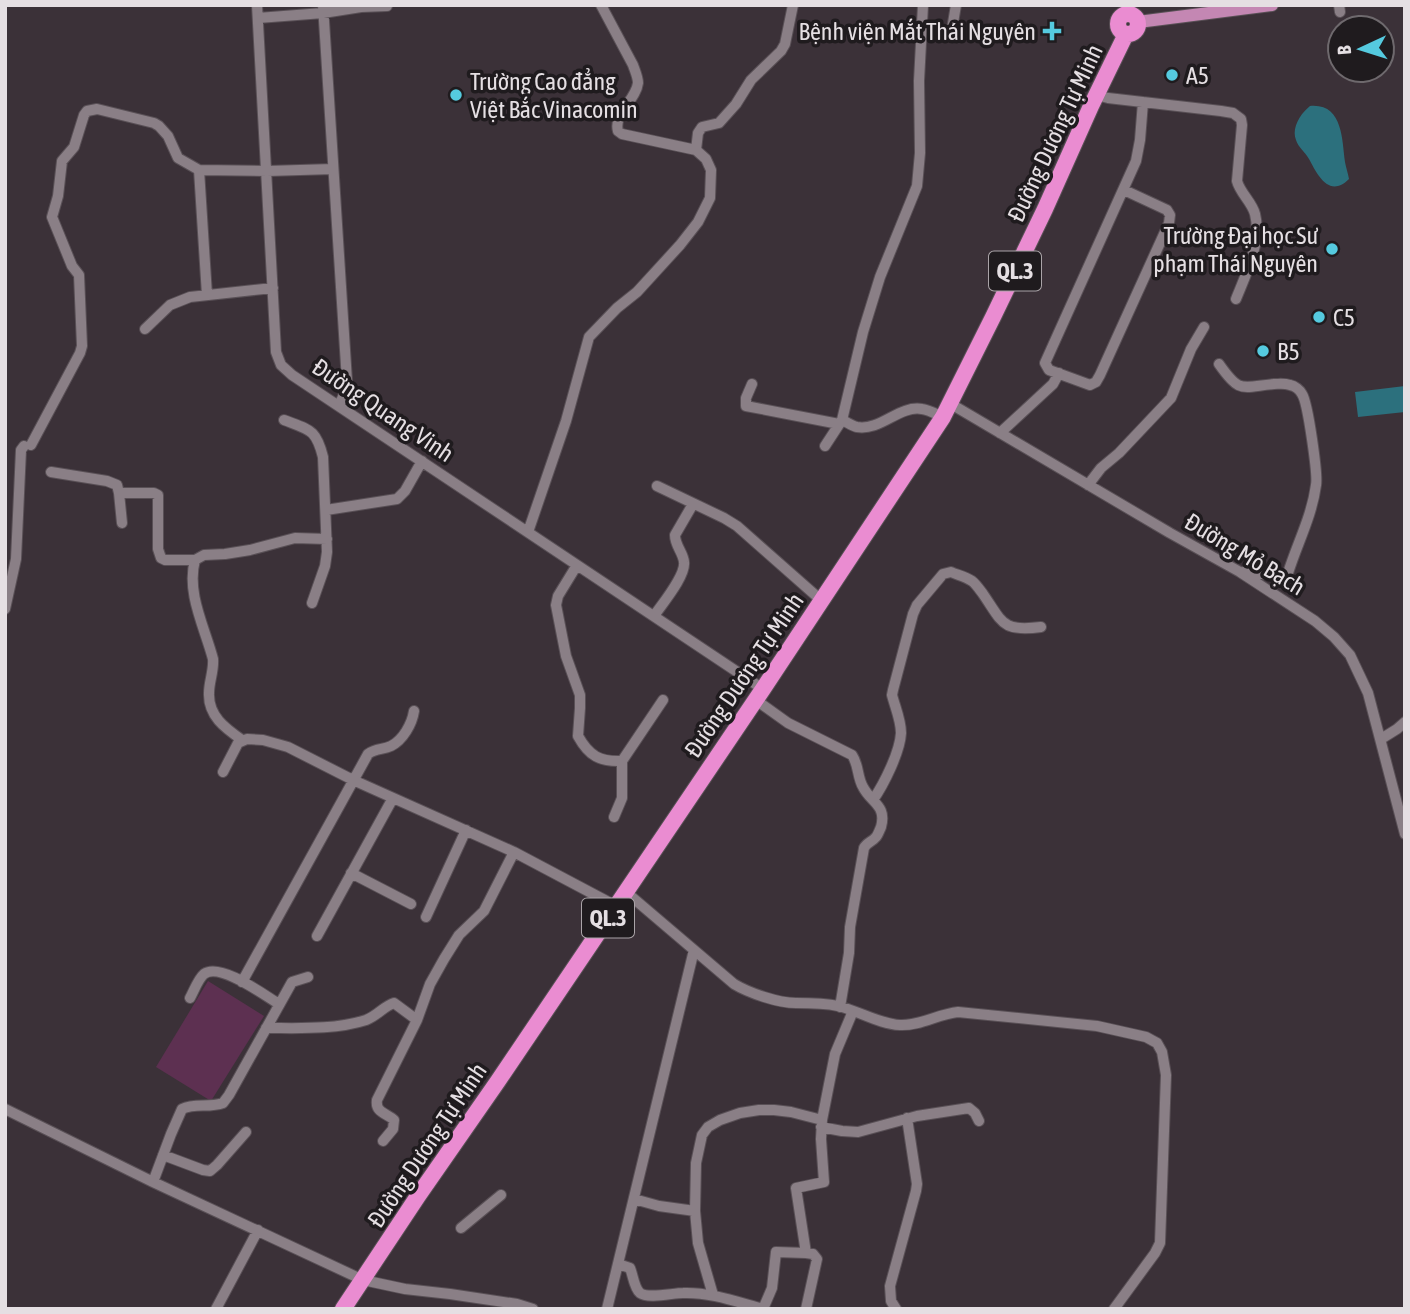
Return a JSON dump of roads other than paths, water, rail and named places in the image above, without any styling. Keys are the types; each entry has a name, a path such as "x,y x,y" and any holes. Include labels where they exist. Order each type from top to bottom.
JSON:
{"highway":[{"name":"Đường Dương Tự Minh","path":"343,1309 760,695 947,411 1126,34 1121,32 1119,18 1130,14"}],"main road":[{"path":"1130,14 1272,5"}],"street":[{"name":"Đường Quang Vinh","path":"257,5 276,352 281,365 292,375 654,616 760,695 788,723 852,755 864,790 880,807 882,813 881,826 876,837 865,844 864,848 840,1007"},
{"path":"528,532 566,421 589,337 637,292 680,245 698,222 710,198 711,170 706,159 696,150 618,131 617,123 636,89 637,76 601,5"},
{"path":"696,150 698,133 702,127 719,123 736,104 751,80 781,51 785,44 793,5"},
{"path":"825,446 841,422 863,332 880,277 917,186 923,5"},
{"path":"952,29 956,5"},
{"path":"258,18 323,9 387,6"},
{"path":"323,9 346,381 339,406"},
{"path":"1096,95 1108,99 1233,113 1241,120 1237,181 1255,213 1256,230 1253,255 1236,299"},
{"path":"1124,190 1167,209 1170,215 1169,223 1096,382 1090,385 1049,370 1045,363 1139,152 1143,102"},
{"path":"5,609 16,559 21,450 27,446 82,346 79,275 72,266 52,217 58,196 62,161 74,147 84,115 87,111 97,110 154,123 164,130 178,158 199,170 333,169"},
{"path":"199,170 207,295"},
{"path":"145,329 170,305 190,297 273,288"},
{"path":"1088,485 1101,468 1119,453 1171,398 1191,349 1204,327"},
{"path":"1219,364 1231,381 1239,386 1248,388 1287,384 1296,387 1303,395 1317,481 1287,573 1240,572"},
{"path":"1000,433 1053,384 1059,373"},
{"name":"Đường Mỏ Bạch","path":"752,384 746,398 747,406 858,427 878,425 903,412 920,408 947,411 1000,433 1240,572 1315,621 1350,655 1368,693 1404,829"},
{"path":"284,420 315,434 323,457 327,552 312,603"},
{"path":"326,510 397,499 422,461"},
{"path":"51,472 117,485 122,523"},
{"path":"657,486 737,526 822,601"},
{"path":"120,493 158,495 160,558 195,560 204,555 250,550 295,538 327,539"},
{"path":"654,616 684,571 684,558 675,541 675,535 693,504"},
{"path":"195,560 192,592 213,660 209,692 218,722 242,740 276,743 310,758 514,852 616,906"},
{"path":"577,565 558,596 556,605 566,656 580,695 578,736 586,749 600,760 622,761"},
{"path":"873,800 890,771 900,740 900,727 892,695 910,622 917,605 943,574 951,572 971,581 1008,626 1022,630 1041,627"},
{"path":"614,817 622,798 622,761 663,700"},
{"path":"242,982 368,754 373,750 393,746 413,721 414,711"},
{"path":"1381,740 1405,722"},
{"path":"223,772 242,740"},
{"path":"317,936 393,798"},
{"path":"426,917 466,830"},
{"path":"383,1141 393,1129 394,1120 379,1111 377,1100 418,1020 430,984 459,935 484,911 514,852"},
{"path":"351,873 411,904"},
{"path":"626,892 734,984 779,1001 840,1007 897,1026 958,1012 1097,1026 1146,1037 1157,1043 1162,1052 1166,1074 1160,1243 1114,1309"},
{"path":"607,1309 694,950"},
{"path":"190,998 202,976 220,971 279,1004"},
{"path":"153,1182 183,1109 223,1103 292,982 308,977"},
{"path":"266,1028 348,1025 374,1017 394,1003 418,1020"},
{"path":"806,1253 796,1188 824,1182 822,1124 835,1054 853,1011"},
{"path":"713,1295 698,1243 695,1211 699,1147 702,1135 708,1127 740,1113 759,1110 791,1112 842,1132 858,1132 907,1118 969,1108 979,1121"},
{"path":"5,1109 363,1280 533,1309"},
{"path":"896,1309 891,1301 890,1286 917,1184 907,1118"},
{"path":"163,1155 210,1171 246,1132"},
{"path":"461,1228 501,1195"},
{"path":"634,1199 695,1211"},
{"path":"216,1309 258,1230"},
{"path":"618,1264 630,1268 638,1292 642,1294 654,1296 686,1292 713,1295 763,1309 772,1287 776,1252 813,1254 817,1259 806,1309"}],"water":[{"path":"1310,106 1329,110 1339,125 1349,179 1342,184 1335,186 1324,182 1297,143 1296,126"},
{"path":"1405,386 1405,412 1358,417 1355,392"}],"place":[{"name":"Bệnh viện Mắt Thái Nguyên","path":"1052,31"},
{"name":"A5","path":"1172,75"},
{"name":"Trường Cao đẳng Việt Bắc Vinacomin","path":"456,95"},
{"name":"Trường Đại học Sư phạm Thái Nguyên","path":"1332,249"},
{"name":"C5","path":"1319,317"},
{"name":"B5","path":"1263,351"}]}
